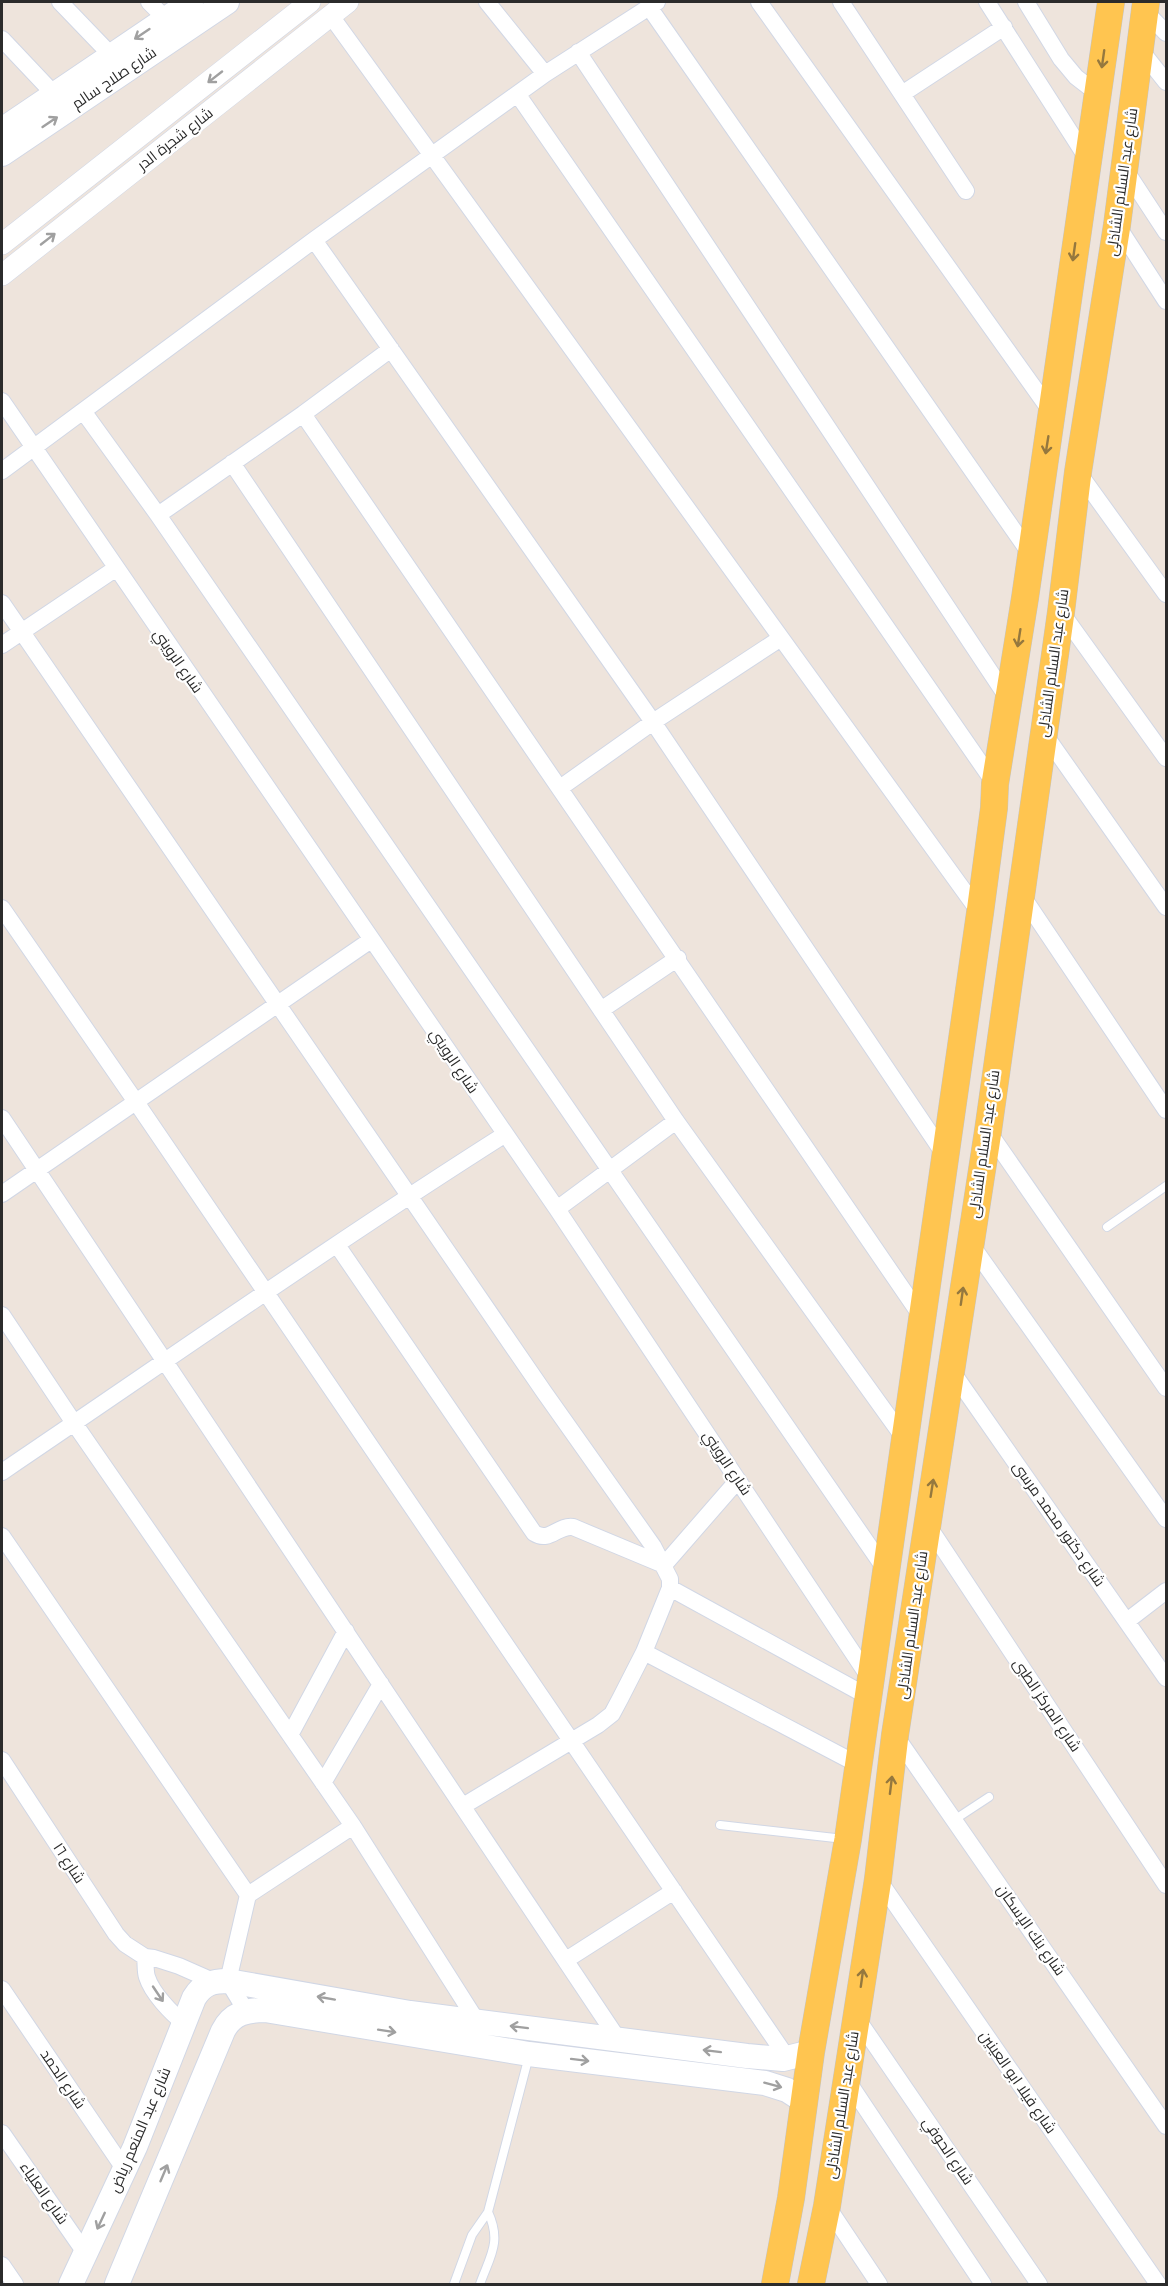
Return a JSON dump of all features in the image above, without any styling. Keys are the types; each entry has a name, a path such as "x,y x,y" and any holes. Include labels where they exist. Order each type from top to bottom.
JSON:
{"main road":[{"name":"شارع صلاح سالم","path":"4,125 111,55 158,10 190,2"},
{"name":"شارع صلاح سالم","path":"2,154 226,2"},
{"path":"775,2284 791,2198 804,2101 800,2056 832,1924 846,1846 980,913 995,784 1031,555 1111,2"},
{"name":"شارع عبد السلام الشاذلى","path":"811,2284 827,2206 878,1880 895,1735 988,1131 1061,612 1078,472 1117,225 1145,6"},
{"path":"988,846 1026,853"},
{"path":"846,1846 857,1865 878,1880"},
{"path":"832,1924 869,1929"},
{"path":"221,1981 478,2023 747,2056 800,2056"},
{"name":"شارع عبد المنعم رياض","path":"71,2284 125,2170 197,1993 207,1984 221,1981"},
{"path":"117,2284 223,2031 231,2020 246,2011 266,2010 529,2054 744,2080 777,2086 804,2101"},
{"path":"744,2080 747,2056"}],"street":[{"path":"60,2 111,55"},
{"name":"شارع شجرة الدر","path":"2,244 310,2"},
{"name":"شارع شجرة الدر","path":"2,274 348,2"},
{"path":"487,2 544,74"},
{"path":"759,2 1052,413"},
{"path":"841,2 966,191"},
{"path":"987,2 1088,160"},
{"path":"1026,2 1061,59 1076,77 1098,94"},
{"path":"2,471 314,240 518,95 544,74 653,4 1031,555"},
{"path":"1145,6 1167,33"},
{"path":"331,16 980,913"},
{"path":"902,94 1004,27"},
{"path":"267,36 282,55"},
{"path":"2,39 54,94"},
{"path":"1139,48 1167,82"},
{"path":"578,52 1009,701"},
{"path":"238,58 253,78"},
{"path":"518,95 995,784"},
{"path":"1124,168 1167,232"},
{"path":"1117,225 1167,301"},
{"path":"314,240 652,722 944,1154"},
{"path":"158,515 303,414 391,349"},
{"name":"شارع الرويني","path":"2,401 32,449 557,1209 738,1480 868,1687"},
{"path":"83,411 158,515 885,1569"},
{"path":"303,414 678,958 921,1316"},
{"path":"232,463 676,1121 904,1438"},
{"path":"1078,472 1167,594"},
{"path":"2,645 115,569"},
{"path":"2,603 664,1565 670,1579 670,1588 644,1652 612,1714 463,1806"},
{"path":"1061,612 1167,758"},
{"path":"560,788 652,722 781,638"},
{"path":"1043,732 1167,907"},
{"path":"1020,894 1167,1110"},
{"path":"2,908 674,1891 800,2056"},
{"path":"2,1194 370,940"},
{"path":"601,1010 678,958"},
{"path":"2,1118 618,2039"},
{"path":"557,1209 676,1121"},
{"path":"988,1131 1167,1388"},
{"path":"2,1472 408,1196 504,1135"},
{"path":"970,1243 1167,1519"},
{"path":"337,1245 534,1533 541,1538 561,1528 573,1527 664,1565"},
{"path":"2,1315 74,1423 353,1826 478,2023"},
{"name":"شارع دكتور محمد مرسى","path":"951,1370 1167,1678"},
{"path":"664,1565 738,1480"},
{"name":"شارع المركز الطبى","path":"927,1524 1167,1885"},
{"path":"2,1536 248,1895"},
{"path":"670,1588 868,1687"},
{"path":"1126,1621 1167,1591"},
{"path":"290,1735 346,1631"},
{"path":"644,1652 857,1764"},
{"path":"323,1783 381,1683"},
{"name":"شارع بنك الإسكان","path":"895,1735 1167,2126"},
{"name":"شارع ١٦","path":"2,1760 116,1934 125,1944 145,1957 221,1981"},
{"path":"246,2011 221,1981 248,1895 353,1826"},
{"name":"شارع فيلا ابو العينين","path":"878,1880 1158,2284"},
{"path":"566,1960 674,1891"},
{"path":"145,1957 147,1977 152,1986 166,2007 184,2023"},
{"name":"شارع الحمد","path":"2,1989 125,2170"},
{"name":"شارع الحوفي","path":"856,2017 1039,2284"},
{"path":"847,2080 983,2284"},
{"name":"شارع العلياء","path":"2,2133 86,2254"},
{"path":"827,2206 879,2284"},
{"path":"2,2265 15,2284"}],"lane":[{"path":"1107,1227 1167,1186"},
{"path":"954,1820 989,1797"},
{"path":"720,1825 846,1846"},
{"path":"454,2284 472,2235 489,2212 529,2054"},
{"path":"480,2284 495,2242 495,2226 489,2212"}]}
